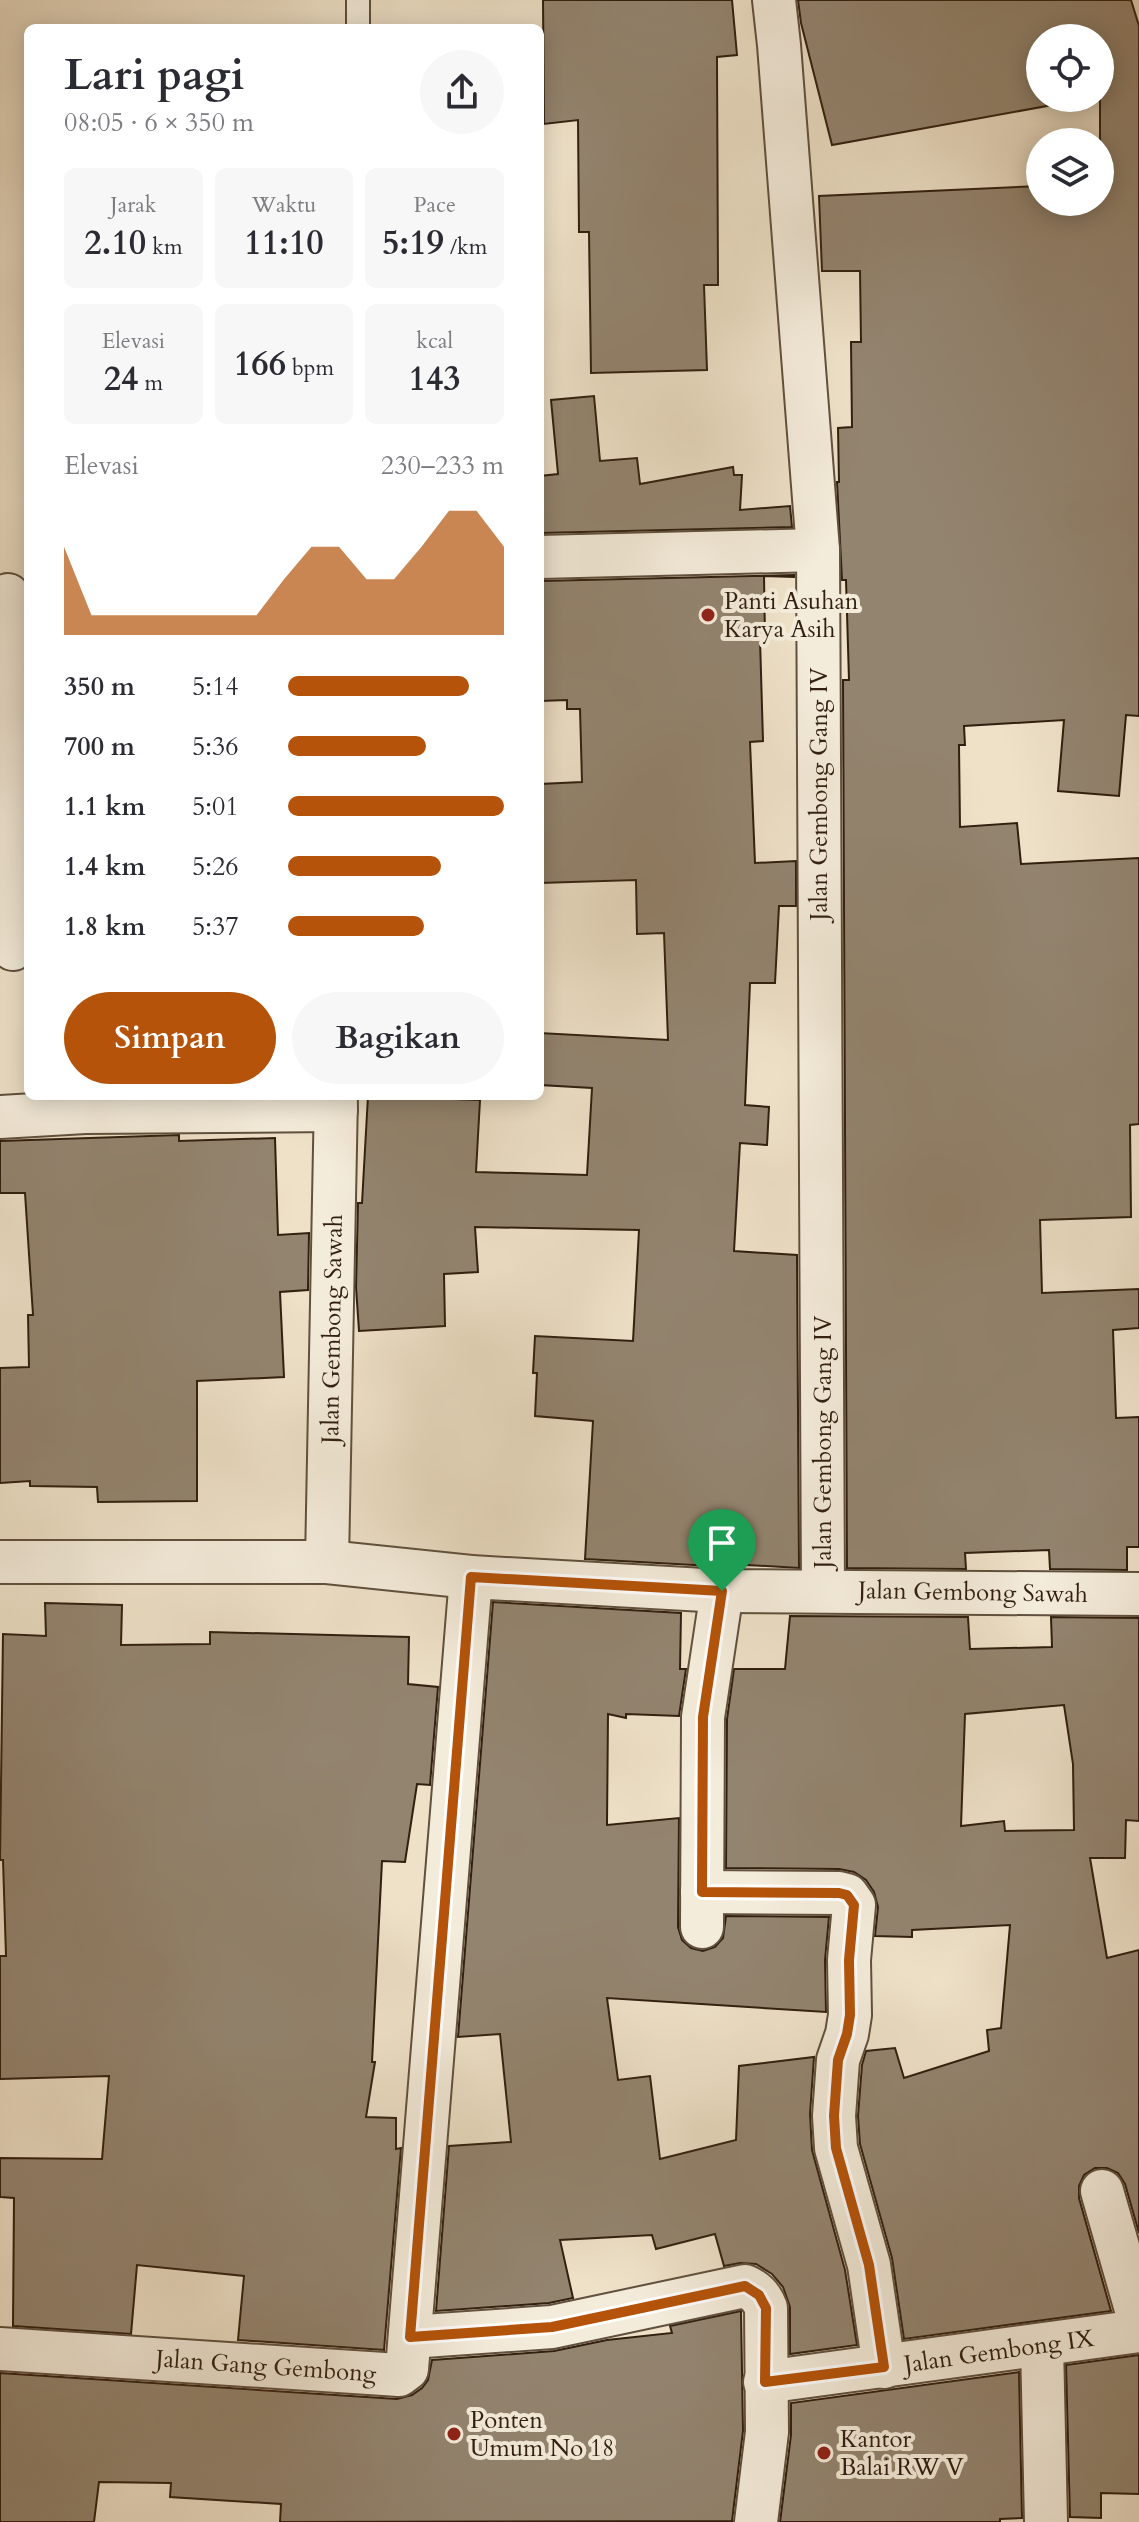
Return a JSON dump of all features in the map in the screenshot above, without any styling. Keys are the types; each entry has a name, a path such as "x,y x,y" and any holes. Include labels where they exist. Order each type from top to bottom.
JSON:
{"street":[{"name":"Jalan Gembong Gang IV","path":"774,0 818,550 823,1590"},
{"path":"544,557 818,550"},
{"path":"12,594 9,827 13,949"},
{"path":"0,1117 336,1103"},
{"name":"Jalan Gembong Sawah","path":"327,1562 336,1103"},
{"name":"Jalan Gembong Sawah","path":"0,1562 327,1562 471,1577 722,1591 1139,1594"},
{"name":"Jalan Gang Gembong","path":"0,2349 399,2375 407,2369 471,1577"},
{"path":"722,1591 703,1717 702,1910 839,1893 847,1895 854,1905 849,1960 850,2015 838,2060 834,2116 836,2148 869,2265 884,2367"},
{"path":"1102,2191 1139,2320"},
{"path":"410,2337 552,2327 745,2286 758,2294 766,2308 767,2432 756,2522"},
{"name":"Jalan Gembong IX","path":"765,2382 1139,2331"},
{"path":"1042,2345 1046,2522"}],"lane":[{"path":"358,0 358,24"}],"building":[{"path":"543,0 732,0 737,55 717,57 718,285 704,285 707,370 591,373 589,232 579,232 578,120 544,124"},
{"path":"798,0 1131,0 1139,26 1139,716 1126,715 1119,796 1058,791 1064,720 964,726 965,745 959,745 960,827 1017,823 1021,864 1139,858 1139,1124 1130,1125 1131,1217 1040,1220 1042,1293 1139,1289 1139,1328 1113,1330 1116,1418 1139,1417 1139,1547 1127,1547 1127,1570 1050,1569 1049,1550 965,1553 966,1569 847,1568 843,680 849,680 846,580 842,580 837,482 838,428 852,427 851,342 861,342 860,271 822,271 819,196 1026,187 1026,216 1114,216 1114,128 1100,128 1100,112 1114,112 1114,24 1026,24 1026,110 832,145"},
{"path":"594,396 600,461 637,458 640,484 733,467 734,475 742,475 740,510 790,506 792,527 544,533 544,476 558,474 551,400"},
{"path":"794,575 764,576 765,638 760,639 763,741 750,742 755,863 796,861 796,906 779,906 775,983 750,983 745,1105 769,1107 767,1145 740,1143 734,1251 797,1255 799,1568 585,1559 593,1421 535,1416 535,1336 633,1341 639,1230 475,1227 478,1272 444,1274 445,1326 359,1331 356,1287 358,1203 362,1203 368,1100 480,1100 476,1172 587,1175 592,1088 544,1085 544,1033 668,1040 664,933 637,934 636,880 544,883 544,784 582,782 580,709 567,709 567,700 544,701 544,581"},
{"path":"179,1135 179,1141 275,1138 278,1235 309,1233 308,1290 280,1292 284,1377 197,1381 197,1501 98,1502 97,1487 30,1486 30,1481 0,1483 0,1368 29,1367 28,1315 33,1315 25,1193 0,1193 0,1141"},
{"path":"493,1602 681,1613 680,1669 686,1669 679,1716 626,1714 626,1718 608,1714 607,1825 679,1818 678,1927 682,1940 691,1948 703,1951 715,1947 723,1938 726,1916 829,1917 825,1960 826,2012 607,1998 618,2080 650,2076 660,2159 736,2140 739,2066 814,2057 810,2114 812,2150 845,2270 857,2345 790,2354 790,2307 783,2287 772,2274 756,2264 724,2266 715,2234 656,2249 652,2235 560,2240 573,2298 549,2303 436,2311 449,2146 511,2142 500,2034 458,2037"},
{"path":"45,1603 122,1605 121,1645 210,1644 210,1632 409,1637 408,1684 438,1687 430,1785 417,1784 405,1862 382,1861 372,2062 375,2062 366,2117 396,2118 396,2149 401,2148 384,2350 238,2340 244,2276 137,2265 131,2334 13,2326 14,2198 0,2197 0,2158 102,2159 109,2076 0,2079 0,1956 6,1956 3,1860 0,1860 3,1634 46,1636"},
{"path":"790,1616 968,1617 970,1649 1052,1647 1051,1617 1139,1618 1139,1821 1126,1820 1125,1858 1090,1858 1107,1958 1139,1950 1139,2233 1125,2184 1118,2173 1107,2168 1095,2168 1084,2175 1079,2186 1079,2198 1111,2311 904,2339 892,2258 860,2144 858,2116 862,2065 866,2051 895,2048 904,2078 989,2051 987,2030 1001,2028 1010,1925 912,1930 912,1937 875,1936 878,1907 874,1892 866,1880 854,1872 839,1869 726,1868 727,1719 734,1669 785,1669","holes":["1064,1705 1073,1764 1074,1830 1005,1831 1004,1821 961,1826 965,1714"]},
{"path":"741,2311 743,2431 732,2521 280,2522 281,2504 170,2497 171,2483 99,2482 94,2522 0,2522 0,2373 397,2399 422,2388 428,2380 432,2360 554,2351 607,2340 672,2333 670,2326"},
{"path":"1139,2355 1139,2494 1101,2493 1101,2518 1070,2517 1066,2365"},
{"path":"1019,2372 1022,2518 1000,2519 1000,2522 780,2522 791,2435 791,2403"}],"place":[{"name":"Panti Asuhan Karya Asih","path":"708,615"},
{"name":"Ponten Umum No 18","path":"454,2434"},
{"name":"Kantor Balai RW V","path":"824,2453"}],"route":[{"path":"471,1577 722,1591 703,1717 702,1892 839,1893 847,1895 854,1905 849,1960 850,2015 838,2060 834,2116 836,2148 869,2265 884,2367 765,2382 766,2308 759,2295 745,2286 552,2327 410,2337 471,1577"}]}
